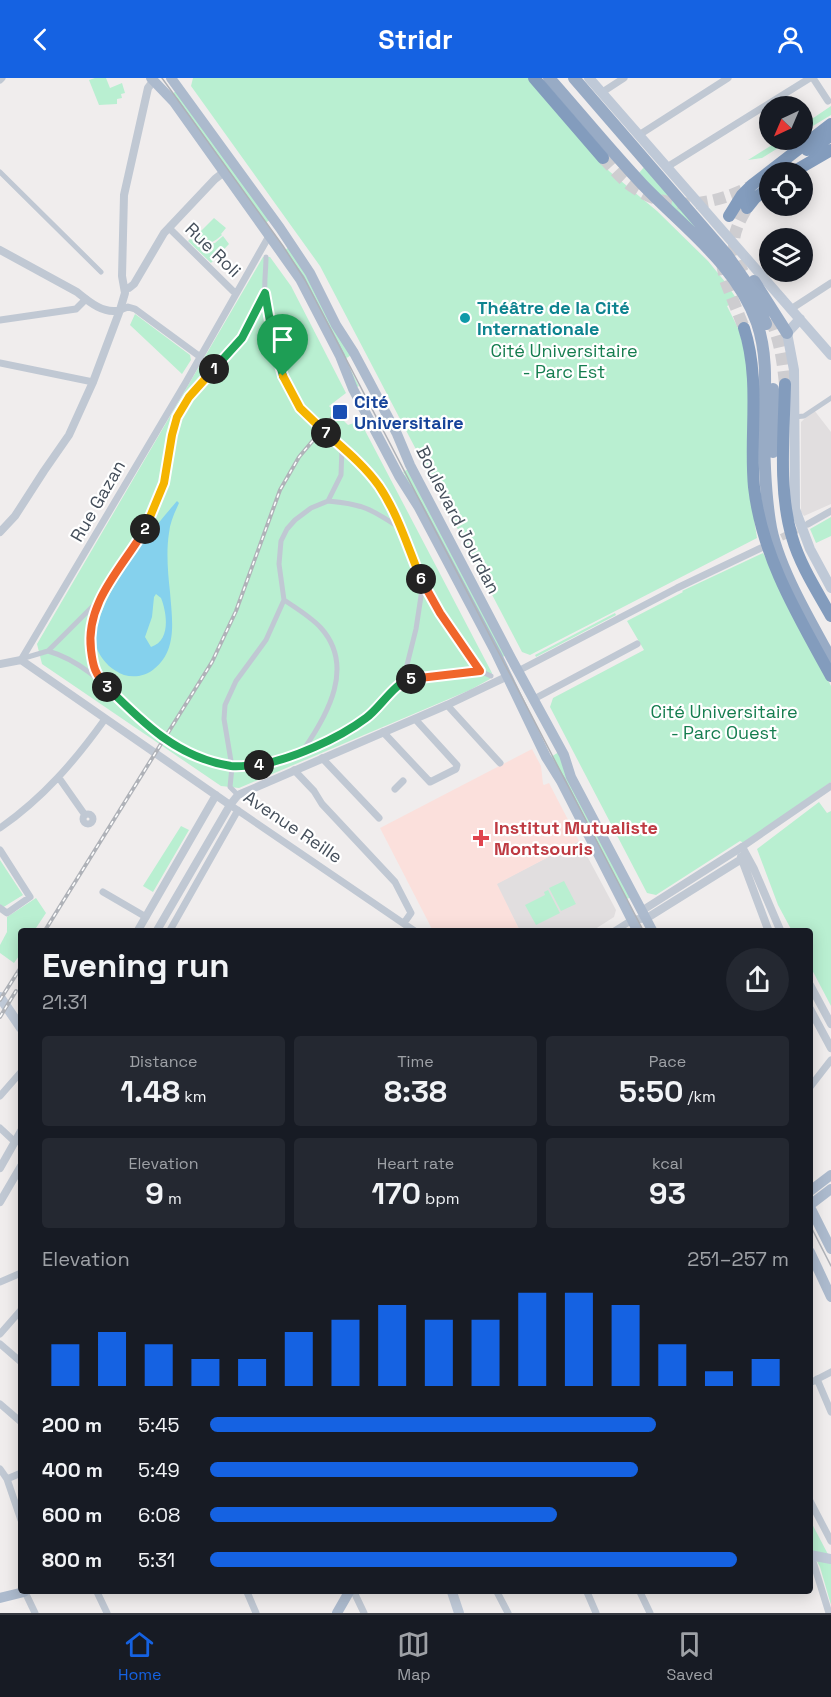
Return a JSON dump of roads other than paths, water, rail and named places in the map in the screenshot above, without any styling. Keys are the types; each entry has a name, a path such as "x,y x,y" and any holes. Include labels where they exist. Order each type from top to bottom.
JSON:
{"highway":[{"path":"534,78 603,158"},
{"path":"549,78 644,185 721,262 743,292 756,321 765,360 764,432 768,504 773,534 780,557 831,659"},
{"path":"574,78 707,231 750,288 765,322 772,361 775,506 780,530 790,560 831,641"},
{"path":"729,216 742,195 752,185 831,124"},
{"path":"813,146 831,136"},
{"path":"810,162 831,150"},
{"path":"747,208 759,195"},
{"path":"707,231 716,234 756,283 787,333"},
{"path":"744,328 752,366 753,467 758,517 763,539 795,609 831,676"},
{"path":"785,384 786,510 792,536 800,556 831,616"}],"main road":[{"name":"Boulevard Jourdan","path":"171,78 284,233 310,273 336,325 354,353 397,434 410,465 564,755 571,777 651,928"},
{"path":"589,78 831,355"},
{"name":"Boulevard Jourdan","path":"154,79 174,102 300,279 340,356 353,388 399,476 418,506 636,928"},
{"path":"800,319 787,333 794,370 795,509 810,549 831,588"},
{"path":"0,997 18,1024"},
{"path":"813,1189 831,1175"},
{"path":"813,1204 831,1189"},
{"path":"813,1212 831,1249"},
{"path":"813,1258 831,1297"},
{"path":"813,1556 831,1559"},
{"path":"0,1598 18,1594"},
{"path":"337,1613 348,1594"},
{"path":"453,1594 459,1613"}],"street":[{"path":"601,93 624,78"},
{"path":"639,135 728,78"},
{"path":"667,167 812,78 828,101"},
{"path":"0,532 15,516 69,435 93,382 120,310 125,288 122,276 125,185 148,88 154,79"},
{"path":"0,172 101,272"},
{"path":"125,288 134,284 169,228 224,172"},
{"name":"Rue Roli","path":"169,228 235,293"},
{"name":"Rue Gazan","path":"21,660 269,236"},
{"path":"0,250 77,292 108,312 135,309 199,356"},
{"path":"266,257 265,293 276,355 287,387 300,408 362,466 380,488 423,583 444,620 480,671"},
{"path":"791,309 831,283"},
{"path":"0,664 48,651 99,600 144,531 155,507 167,473 174,427 183,407 197,387 242,338 265,293"},
{"path":"0,320 76,309 86,299"},
{"path":"0,363 93,382"},
{"path":"794,417 804,416 831,398"},
{"path":"328,501 341,475 342,448"},
{"path":"235,792 230,787 232,766 224,719 225,705 236,681 266,640 284,600 279,554 284,535 295,520 311,508 328,501 364,507 400,528"},
{"path":"808,524 831,511"},
{"path":"518,670 761,548"},
{"path":"48,651 74,660 96,676 138,718 173,745 191,755 232,766 267,763 303,751 358,724 379,707 403,681 416,629 423,583"},
{"path":"96,676 90,647 90,631 99,600"},
{"path":"284,600 320,626 330,640 336,661 335,688 331,705 324,720 303,751"},
{"path":"534,699 637,644"},
{"name":"Avenue Reille","path":"21,660 411,928"},
{"path":"403,681 480,671 491,676"},
{"path":"171,928 234,807 238,795 447,705 506,677"},
{"path":"447,705 500,763"},
{"path":"383,732 430,782 456,769 457,765 415,718"},
{"path":"0,828 59,778 105,719"},
{"path":"322,758 379,818"},
{"path":"294,770 314,791 322,804 395,882 411,913 404,923"},
{"path":"59,778 85,815"},
{"path":"395,789 403,781"},
{"path":"645,914 831,786"},
{"path":"139,928 216,795"},
{"path":"158,928 234,807"},
{"path":"742,847 740,860 768,928"},
{"path":"742,847 754,869 779,928"},
{"path":"0,850 30,897 8,913 1,910"},
{"path":"619,928 740,860"},
{"path":"103,892 146,917"},
{"path":"813,991 831,1024"},
{"path":"813,1015 831,1048"},
{"path":"813,1081 831,1060"},
{"path":"0,1096 18,1075"},
{"path":"0,1128 15,1142"},
{"path":"0,1168 18,1136"},
{"path":"0,1202 18,1171"},
{"path":"0,1281 18,1274"},
{"path":"0,1334 18,1313"},
{"path":"0,1344 18,1359"},
{"path":"831,1372 813,1381 831,1412"},
{"path":"0,1404 18,1419"},
{"path":"0,1469 7,1479 18,1511"},
{"path":"7,1479 18,1474"},
{"path":"813,1507 831,1541"},
{"path":"813,1559 830,1613"},
{"path":"25,1594 35,1613"},
{"path":"98,1594 107,1613"},
{"path":"248,1594 256,1613"},
{"path":"355,1594 364,1613"},
{"path":"498,1594 508,1613"},
{"path":"588,1594 596,1613"},
{"path":"641,1594 650,1613"}],"water":[{"path":"177,501 179,503 170,525 168,548 172,623 170,643 162,661 151,671 140,676 124,675 109,666 103,659 98,651 96,634 110,594 137,551","holes":["156,594 161,598 166,619 165,633 162,639 151,647 145,637 152,617 154,597"]}],"tunnel":[{"path":"603,158 629,184 647,195 677,203 707,202 751,186"},
{"path":"743,272 736,255 734,240 735,232 747,208"},
{"path":"722,263 725,280 744,328"},
{"path":"762,303 772,322 778,342 785,384"},
{"path":"772,542 805,526"}],"tram line":[{"path":"162,78 305,280 642,928"},
{"path":"813,1231 831,1266"}],"railway":[{"path":"46,928 212,662 236,611 280,490 299,457 338,411"},
{"path":"0,1000 18,972"},
{"path":"0,1017 16,991"}],"place":[{"name":"Théâtre de la Cité Internationale","path":"465,318"},
{"name":"Cité Universitaire","path":"340,412"},
{"name":"Institut Mutualiste Montsouris","path":"481,838"}],"park label":[{"name":"Cité Universitaire - Parc Est","path":"564,361"},
{"name":"Cité Universitaire - Parc Ouest","path":"724,722"}]}
